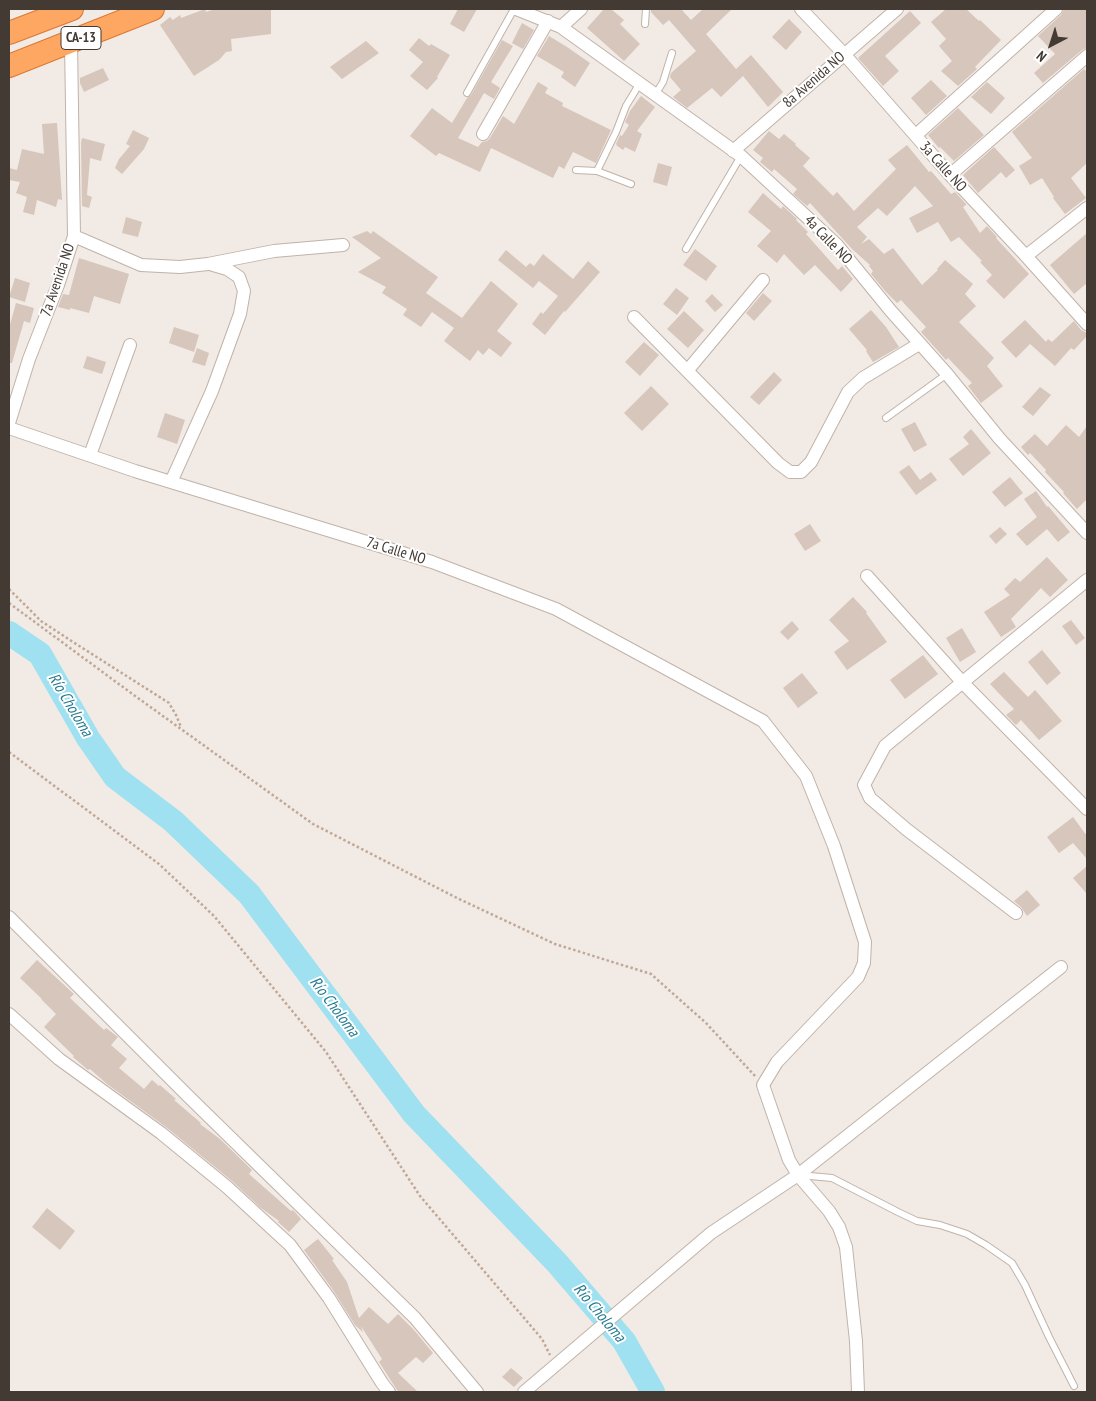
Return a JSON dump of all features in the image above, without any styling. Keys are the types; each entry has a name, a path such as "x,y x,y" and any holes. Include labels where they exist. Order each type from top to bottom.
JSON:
{"highway":[{"name":"CA-13","path":"9,33 72,9"},
{"name":"CA-13","path":"9,66 153,9"}],"street":[{"name":"4a Calle NO","path":"515,9 561,27 737,154 837,246 919,344 947,374 999,438 1085,527"},
{"path":"561,27 581,9"},
{"name":"3a Calle NO","path":"801,9 844,54 950,175 1087,324"},
{"name":"8a Avenida NO","path":"737,154 844,54 896,9"},
{"path":"916,135 1056,9"},
{"path":"483,134 548,21"},
{"name":"7a Avenida NO","path":"9,423 29,359 58,285 74,236 71,42"},
{"path":"950,175 1087,56"},
{"path":"1026,256 1087,208"},
{"path":"74,236 141,265 180,266 208,264 274,251 343,245"},
{"path":"170,482 212,391 240,314 244,291 239,277 227,269 208,264"},
{"path":"687,371 763,280"},
{"path":"634,317 778,463 790,472 801,472 811,462 848,392 863,378 919,344"},
{"path":"90,455 130,345"},
{"name":"7a Calle NO","path":"9,428 135,472 432,562 556,609 763,722 806,776 834,846 865,942 864,963 858,977 777,1062 763,1085"},
{"path":"867,576 963,683 1087,809"},
{"path":"1016,913 884,810 870,798 864,785 885,746 1087,580"},
{"path":"9,917 189,1097 415,1318 477,1392"},
{"path":"524,1392 711,1234 798,1175 1061,967"},
{"path":"9,1014 59,1059 161,1133 227,1187 290,1245 329,1298 389,1392"},
{"path":"763,1085 789,1160 798,1175 840,1226 846,1247 856,1341 858,1392"}],"lane":[{"path":"467,93 515,9"},
{"path":"644,24 646,9"},
{"path":"654,95 663,82 672,54"},
{"path":"597,171 626,106 640,83"},
{"path":"686,249 737,154"},
{"path":"576,170 597,171 631,184"},
{"path":"886,418 947,374"},
{"path":"798,1175 832,1178 918,1221 940,1225 967,1234 1012,1263 1074,1386"}],"path":[{"path":"9,588 41,620 169,703 181,729"},
{"path":"9,603 314,824 457,898 555,944 651,974 706,1024 763,1085"},
{"path":"9,752 159,864 214,916 326,1052 420,1196 542,1339 555,1365"}],"building":[{"path":"205,9 206,12 215,9 271,9 271,34 231,39 232,51 226,52 219,60 194,76 160,25 170,17 173,20 180,15 181,18"},
{"path":"458,9 477,9 464,32 450,24"},
{"path":"604,9 611,9 624,20 620,24 640,44 624,61 587,28"},
{"path":"651,9 681,9 691,20 703,9 732,9 706,34 736,69 751,55 783,92 768,107 743,76 721,97 712,88 687,108 673,97 681,90 670,77 671,73 696,51 669,20 663,25 651,12"},
{"path":"946,9 966,9 1001,40 975,67 977,69 958,86 941,71 952,61 939,46 946,39 931,22"},
{"path":"1064,9 1087,9 1087,48 1082,50 1043,83 1034,73 1055,54 1038,36 1061,15"},
{"path":"910,11 921,23 885,56 899,71 883,86 858,58"},
{"path":"789,19 802,32 786,50 772,37"},
{"path":"522,23 534,30 523,49 512,43"},
{"path":"549,36 590,63 575,87 561,77 564,72 537,56"},
{"path":"419,38 429,46 431,44 450,55 438,78 427,90 410,76 423,62 409,50"},
{"path":"502,40 513,46 491,82 500,88 494,99 484,93 458,138 478,147 482,142 490,138 503,116 514,124 538,82 548,88 545,93 563,103 562,106 611,130 596,163 573,152 564,169 559,166 553,178 491,148 480,172 439,153 436,156 410,136 432,108 452,123 467,98 471,95"},
{"path":"366,41 379,53 342,79 330,67"},
{"path":"103,68 109,80 84,92 80,78"},
{"path":"1084,69 1087,72 1087,163 1071,178 1086,198 1065,214 1042,178 1030,185 1019,166 1032,158 1012,132"},
{"path":"931,80 947,96 926,115 911,98"},
{"path":"987,82 1005,98 991,114 971,97"},
{"path":"641,96 655,107 637,131 642,134 635,152 625,147 623,150 616,144 620,135 622,136 629,125 625,122 630,111"},
{"path":"958,108 984,135 954,161 928,135"},
{"path":"57,123 62,200 58,199 56,207 37,200 34,215 23,212 27,197 16,193 20,182 9,180 9,168 17,170 22,149 44,154 42,124"},
{"path":"133,130 149,138 144,149 122,174 115,168 119,159 130,146 126,144"},
{"path":"769,131 779,139 784,134 796,144 810,158 803,166 833,196 837,192 854,211 896,169 888,160 907,145 929,172 931,171 951,194 955,192 966,204 963,207 980,233 987,226 1029,274 1004,299 986,281 992,275 980,262 982,261 959,237 951,242 938,222 917,233 909,218 933,206 915,186 887,216 878,208 857,227 867,237 861,244 869,239 884,254 893,248 922,285 938,270 945,260 973,284 965,294 976,306 959,322 994,358 987,366 1003,386 981,403 968,386 972,383 948,358 946,360 921,332 926,327 901,300 897,303 886,292 871,274 873,271 870,265 852,249 810,203 807,206 793,194 797,189 774,169 772,172 760,162 763,158 753,150"},
{"path":"82,138 105,144 101,161 90,158 87,195 92,197 89,208 82,206"},
{"path":"994,147 1015,170 1006,178 1001,172 978,193 963,175"},
{"path":"658,163 672,167 667,186 653,182"},
{"path":"763,193 781,209 783,206 797,219 808,232 806,234 838,270 842,266 853,279 841,292 815,265 804,275 784,254 777,263 757,246 771,231 748,212"},
{"path":"126,217 142,222 138,237 122,233"},
{"path":"367,231 371,234 373,231 438,277 426,293 462,318 491,281 518,304 497,331 512,343 501,357 489,348 483,355 478,350 470,361 444,341 454,328 432,312 421,327 403,315 407,309 382,293 386,287 358,272 381,258 352,237"},
{"path":"1087,233 1087,283 1074,294 1050,265"},
{"path":"695,249 717,266 706,281 683,265"},
{"path":"506,250 526,267 530,263 534,266 543,254 573,279 588,261 600,272 545,335 532,324 541,312 543,314 558,296 539,281 533,288 498,260"},
{"path":"79,258 129,274 120,304 94,296 89,313 58,307 63,294 69,295"},
{"path":"15,278 30,283 25,302 9,297"},
{"path":"676,288 689,298 677,315 663,304"},
{"path":"763,293 772,301 754,321 746,313"},
{"path":"712,294 723,305 715,312 705,301"},
{"path":"16,303 34,308 30,323 24,321 12,363 9,363 9,328"},
{"path":"871,310 886,327 899,347 873,362 867,350 849,329"},
{"path":"684,311 704,330 688,348 667,329"},
{"path":"1025,320 1046,342 1048,339 1052,342 1074,321 1081,330 1087,333 1087,336 1074,350 1071,348 1055,366 1030,344 1016,358 1001,342"},
{"path":"174,327 199,335 194,352 169,343"},
{"path":"644,342 659,355 640,376 625,362"},
{"path":"197,348 209,353 205,366 192,362"},
{"path":"87,356 106,362 102,374 83,368"},
{"path":"774,372 782,380 759,405 750,397"},
{"path":"651,386 669,404 642,431 624,413"},
{"path":"1040,387 1051,395 1033,416 1022,407"},
{"path":"165,413 185,420 177,444 157,437"},
{"path":"915,422 927,445 914,452 901,429"},
{"path":"1066,425 1079,437 1087,426 1087,499 1077,509 1045,472 1046,470 1030,453 1028,455 1021,447 1035,434 1047,446"},
{"path":"971,429 991,453 963,476 949,459 969,444 963,437"},
{"path":"909,465 920,480 931,472 937,480 916,495 899,472"},
{"path":"1010,477 1023,493 1005,507 992,492"},
{"path":"1036,491 1047,507 1070,532 1058,542 1047,529 1027,546 1016,534 1037,517 1024,499"},
{"path":"810,524 821,541 805,551 794,534"},
{"path":"1000,527 1007,534 996,544 989,536"},
{"path":"1047,557 1068,580 1050,597 1041,588 1011,619 1016,627 1001,637 984,612 1010,595 1004,589 1015,578 1020,582"},
{"path":"853,597 867,612 887,642 847,670 834,652 849,641 829,620"},
{"path":"1071,620 1085,638 1076,645 1062,626"},
{"path":"792,621 799,629 788,640 780,632"},
{"path":"962,628 976,652 960,662 946,638"},
{"path":"1042,650 1061,673 1047,685 1028,662"},
{"path":"923,655 938,674 905,699 890,680"},
{"path":"1004,672 1028,697 1035,690 1062,721 1039,740 1021,720 1016,725 1006,715 1014,709 990,684"},
{"path":"802,673 818,693 798,708 783,688"},
{"path":"1073,817 1087,836 1087,859 1073,843 1059,853 1047,837"},
{"path":"1087,866 1087,894 1073,878"},
{"path":"1027,890 1040,905 1027,916 1014,901"},
{"path":"37,960 74,994 70,998 104,1030 106,1028 118,1037 111,1045 127,1059 119,1068 144,1089 152,1080 160,1085 176,1099 174,1100 220,1139 252,1170 249,1174 291,1211 294,1211 301,1219 289,1232 279,1221 261,1208 232,1181 166,1127 107,1084 90,1069 88,1070 44,1027 56,1014 20,978"},
{"path":"47,1208 75,1231 60,1250 32,1227"},
{"path":"318,1239 334,1259 332,1260 347,1282 359,1318 369,1307 388,1324 398,1314 433,1353 423,1363 416,1357 398,1373 418,1392 399,1392 397,1390 379,1362 382,1359 361,1326 363,1332 355,1325 304,1250"},
{"path":"511,1368 523,1378 514,1387 502,1377"}],"waterway":[{"name":"Río Choloma","path":"9,633 40,654 88,738 115,777 173,821 249,894 414,1114 557,1263 624,1341 653,1392"}]}
